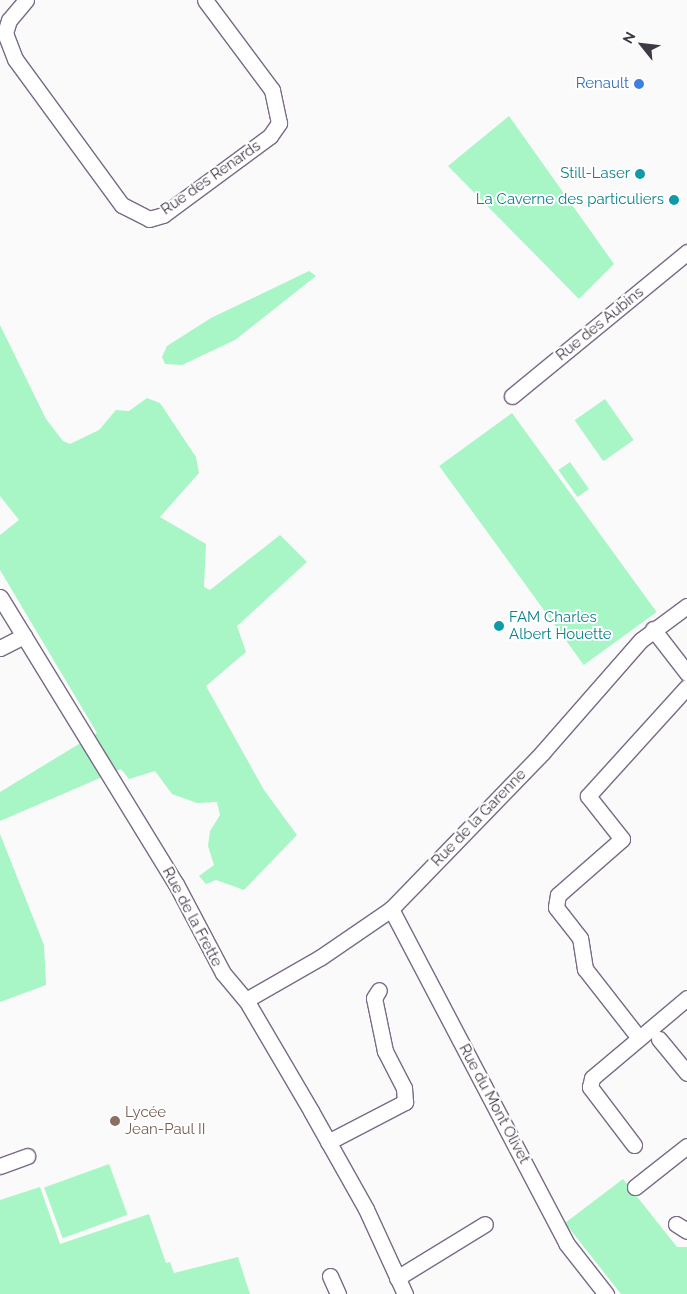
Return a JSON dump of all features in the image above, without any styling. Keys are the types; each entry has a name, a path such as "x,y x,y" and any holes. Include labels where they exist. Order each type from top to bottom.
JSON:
{"street":[{"name":"Rue des Renards","path":"26,0 9,20 5,33 15,59 122,206 149,219 163,215 270,136 278,123 272,90 205,0"},
{"name":"Rue des Aubins","path":"512,396 687,252"},
{"name":"Rue de la Frette","path":"0,597 176,884 223,973 246,1000 328,1142 405,1294"},
{"name":"Rue de la Garenne","path":"246,1000 321,958 391,909 654,629 687,606"},
{"path":"654,629 687,672"},
{"path":"0,648 24,636"},
{"path":"639,1038 586,969 580,938 556,907 558,895 622,839 588,796 687,687"},
{"name":"Rue du Mont Olivet","path":"391,909 566,1244 606,1294"},
{"path":"328,1142 405,1102 404,1088 385,1051 374,998 379,990"},
{"path":"634,1145 590,1087 592,1078 687,998"},
{"path":"659,1039 687,1073"},
{"path":"635,1187 687,1146"},
{"path":"0,1166 27,1156"},
{"path":"397,1278 485,1224"},
{"path":"330,1276 338,1294"}],"green space":[{"path":"509,116 614,264 579,299 448,166"},
{"path":"309,271 316,276 235,340 182,365 165,364 162,357 167,346 211,318"},
{"path":"0,325 46,419 63,441 70,444 99,430 116,410 129,411 147,398 160,403 196,457 199,473 160,517 206,544 204,587 210,590 280,535 307,562 237,626 246,652 206,686 264,790 297,835 244,890 216,880 206,884 199,876 214,865 208,846 210,831 220,815 217,802 197,803 172,794 155,771 129,779 121,769 0,821 0,792 97,733 0,570 0,535 19,520 0,496"},
{"path":"605,399 634,440 603,461 575,420"},
{"path":"512,413 657,612 584,665 439,466"},
{"path":"570,462 589,489 577,497 559,470"},
{"path":"0,834 44,945 46,985 0,1002"},
{"path":"109,1164 127,1215 63,1238 44,1188"},
{"path":"623,1179 677,1247 687,1247 687,1294 621,1294 565,1223"},
{"path":"40,1187 60,1244 149,1214 166,1263 170,1262 174,1273 238,1257 250,1294 0,1294 0,1200"}],"place":[{"name":"Renault","path":"639,84"},
{"name":"Still-Laser","path":"640,174"},
{"name":"La Caverne des particuliers","path":"674,200"},
{"name":"FAM Charles Albert Houette","path":"499,626"},
{"name":"Lycée Jean-Paul II","path":"115,1121"}]}
